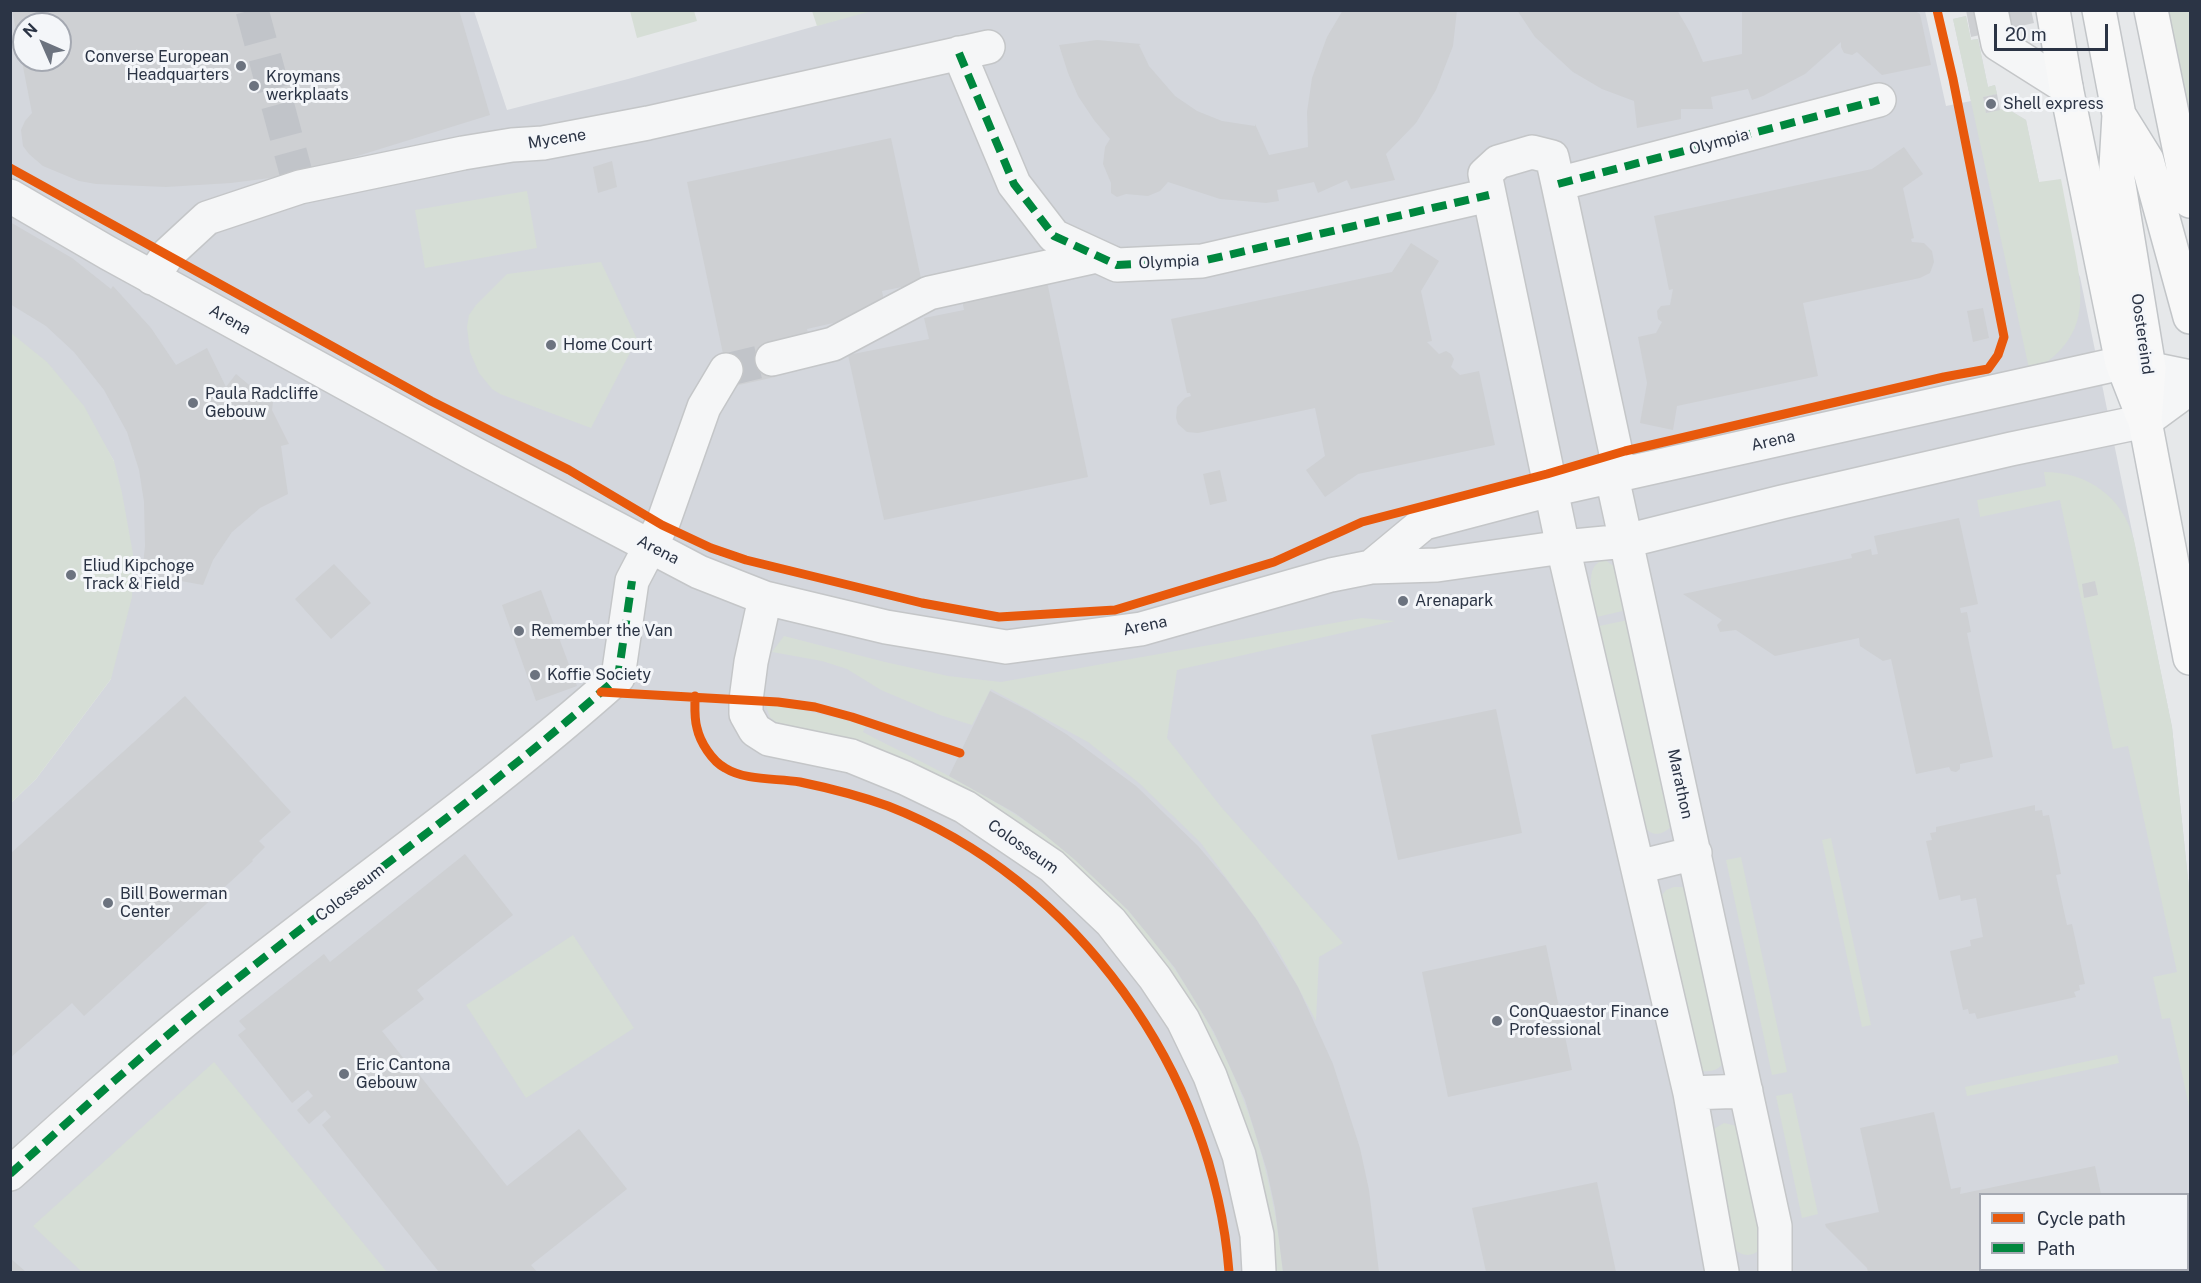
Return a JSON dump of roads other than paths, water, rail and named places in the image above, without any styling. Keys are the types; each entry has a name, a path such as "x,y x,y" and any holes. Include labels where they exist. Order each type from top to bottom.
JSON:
{"main road":[{"path":"2053,10 2066,87 2136,365 2190,658"},
{"name":"Oostereind","path":"2099,10 2119,115 2115,167 2136,365"},
{"path":"2151,10 2190,201"},
{"name":"Oostereind","path":"2119,115 2147,160 2190,312"},
{"path":"2190,248 2190,312"}],"street":[{"path":"1991,10 1998,44 2066,87"},
{"name":"Mycene","path":"152,278 168,254 207,219 298,180 463,153 543,143 648,123 974,50"},
{"name":"Olympia","path":"974,50 1014,184 1054,236 1117,265 1202,261 1489,195"},
{"name":"Olympia","path":"1558,184 1879,100"},
{"path":"1612,477 1616,453 1552,157 1532,152 1498,162 1485,174 1489,195 1563,547 1690,1093 1722,1272"},
{"name":"Arena","path":"10,196 152,278 471,452 699,572 765,598 886,627 1006,647 1141,629 1331,575 1371,567 1437,564 1626,541 1782,502 2145,421 2190,388"},
{"path":"772,359 833,344 928,293 1097,256"},
{"name":"Arena","path":"1371,567 1424,522 1551,490 2136,365 2190,377"},
{"name":"Colosseum","path":"10,1174 85,1106 199,1010 466,802 579,712 618,677 632,581 664,520 704,407 726,370"},
{"name":"Marathon","path":"1612,477 1775,1226 1775,1272"},
{"name":"Colosseum","path":"765,598 751,662 746,714 755,730 769,739 851,756 905,778 965,807 1052,866 1111,922 1155,978 1183,1020 1210,1076 1239,1155 1257,1235 1259,1272"},
{"path":"1638,867 1695,853"},
{"path":"1690,1093 1746,1091"}],"tunnel":[{"path":"252,10 296,173"},
{"path":"726,370 772,359"}],"place":[{"name":"Converse European Headquarters","path":"241,66"},
{"name":"Kroymans werkplaats","path":"254,86"},
{"name":"Shell express","path":"1991,104"},
{"name":"Home Court","path":"551,345"},
{"name":"Paula Radcliffe Gebouw","path":"193,403"},
{"name":"Eliud Kipchoge Track & Field","path":"71,575"},
{"name":"Arenapark","path":"1403,601"},
{"name":"Remember the Van","path":"519,631"},
{"name":"Koffie Society","path":"535,675"},
{"name":"Bill Bowerman Center","path":"108,903"},
{"name":"ConQuaestor Finance Professional","path":"1497,1021"},
{"name":"Eric Cantona Gebouw","path":"344,1074"}]}
